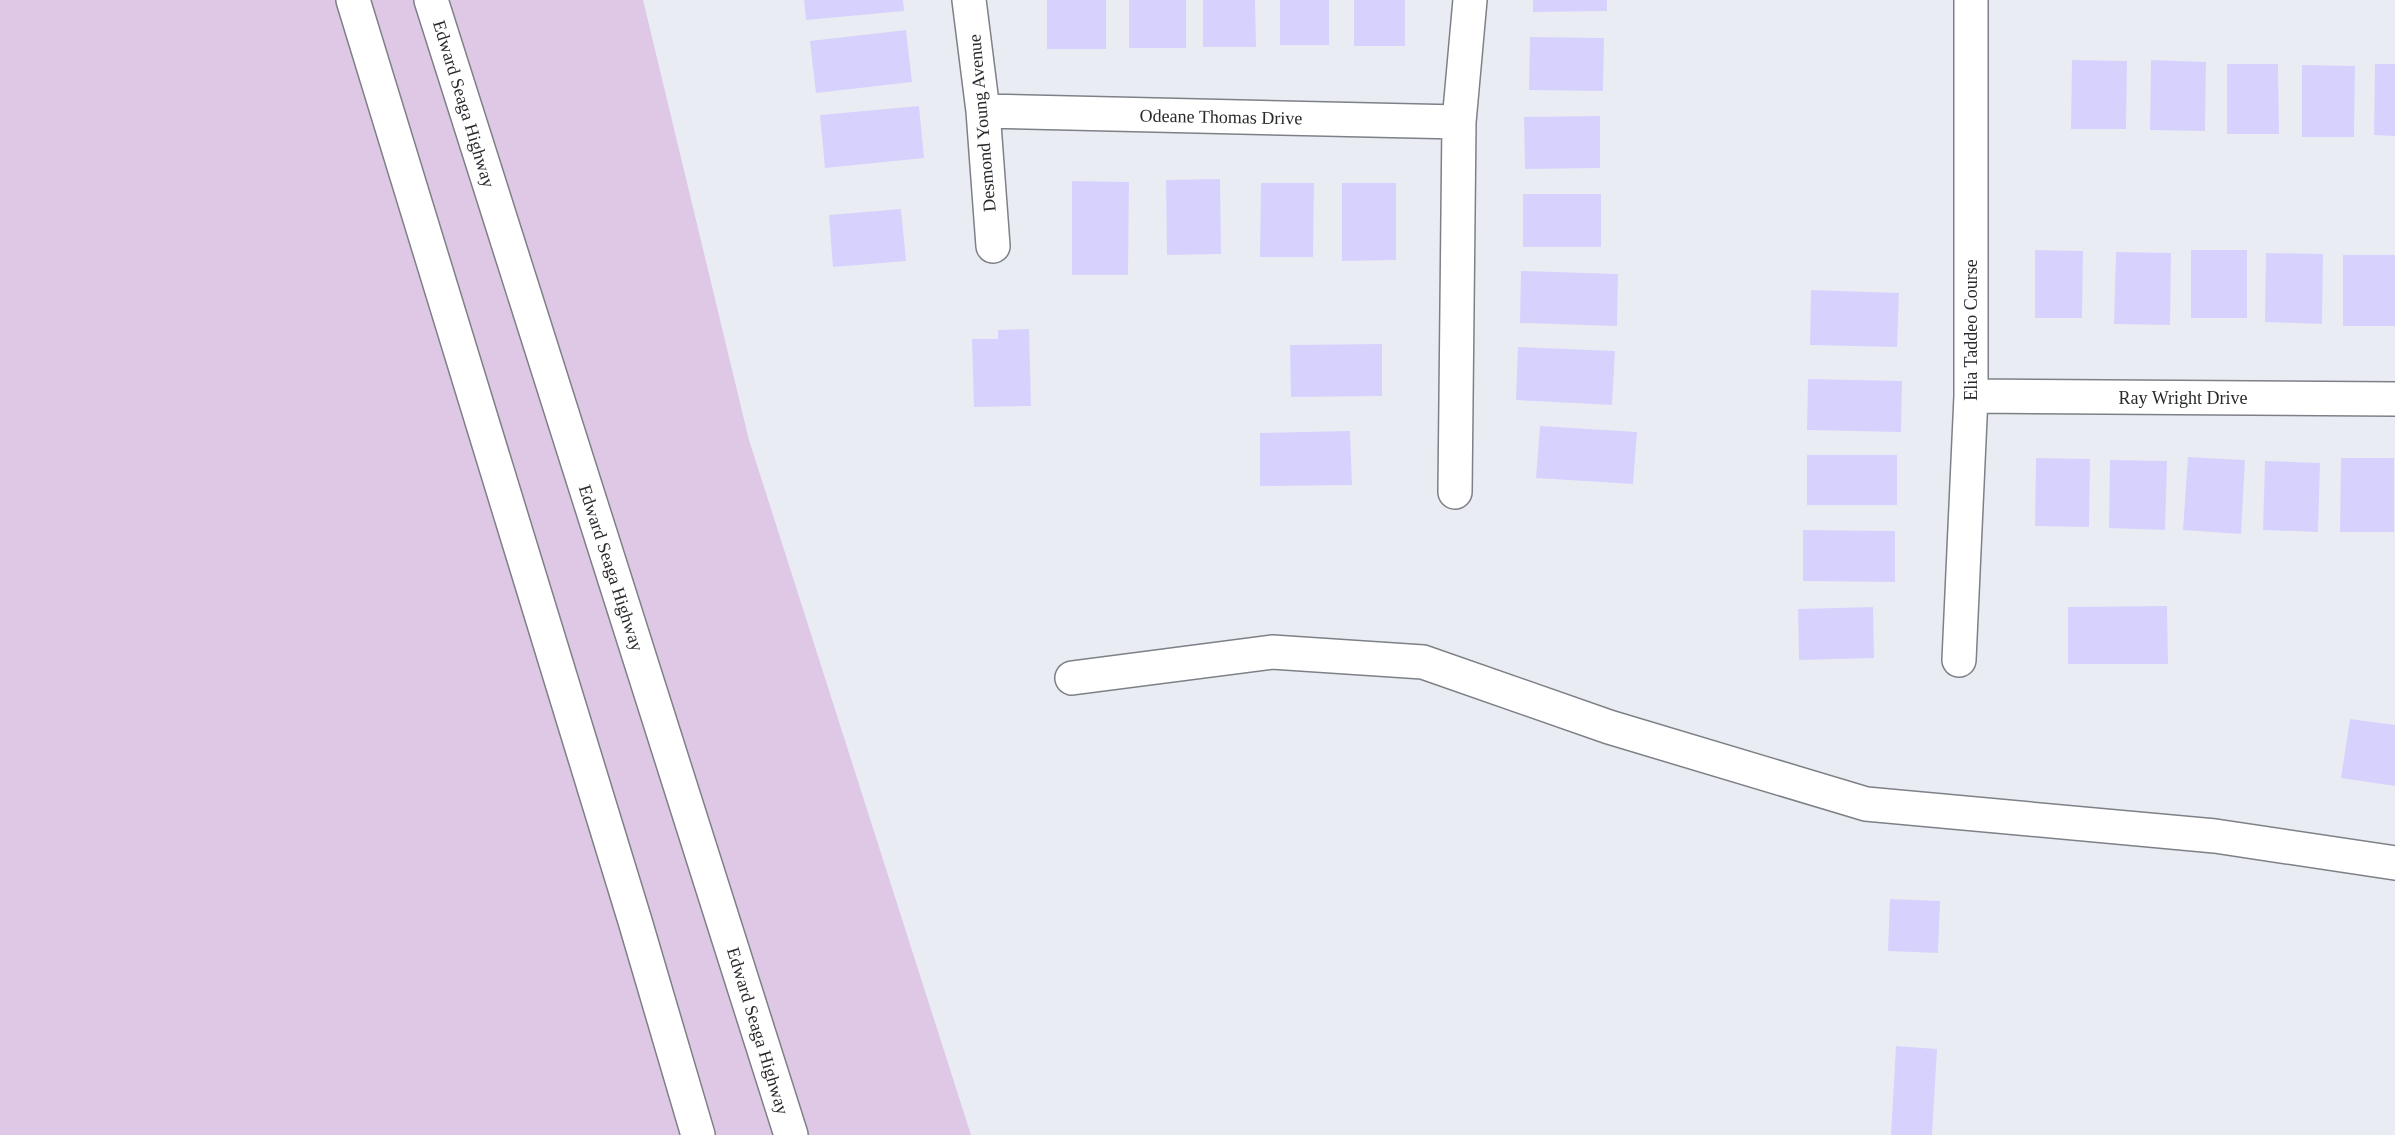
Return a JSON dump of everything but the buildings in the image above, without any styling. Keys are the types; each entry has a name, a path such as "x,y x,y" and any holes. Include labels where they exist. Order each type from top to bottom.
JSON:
{"main road":[{"path":"353,0 635,921 698,1135"},
{"name":"Edward Seaga Highway","path":"431,0 791,1135"},
{"name":"Desmond Young Avenue","path":"969,0 983,111 993,246"},
{"path":"1455,492 1459,122 1470,0"},
{"name":"Elia Taddeo Course","path":"1959,660 1971,396 1971,0"},
{"name":"Odeane Thomas Drive","path":"983,111 1459,122"},
{"name":"Ray Wright Drive","path":"1971,396 2395,399"},
{"path":"1072,678 1272,651 1423,662 1609,727 1866,804 2216,836 2395,863"}],"shaded area":[{"path":"0,0 643,0 749,440 971,1135 0,1135"}]}
